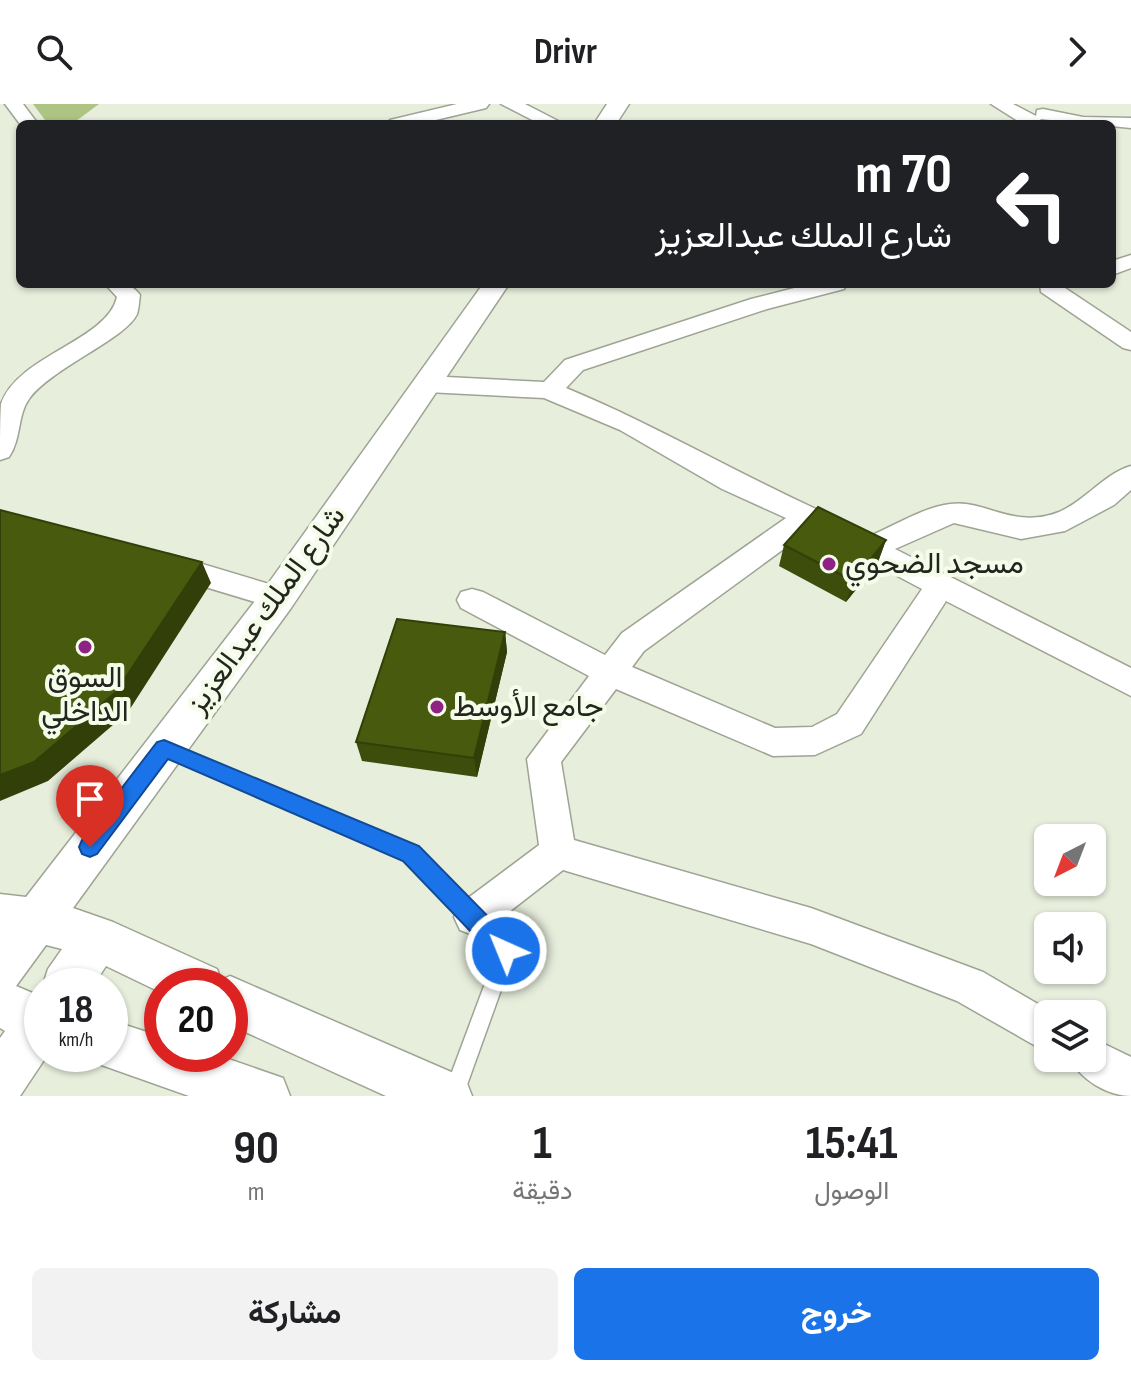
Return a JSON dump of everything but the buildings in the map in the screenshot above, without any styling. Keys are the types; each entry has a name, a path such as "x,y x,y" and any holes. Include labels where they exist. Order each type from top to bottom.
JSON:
{"street":[{"path":"413,120 480,104"},
{"path":"510,104 546,120"},
{"path":"1000,104 1069,120"},
{"path":"0,451 7,439 9,413 19,393 46,368 110,329 125,314 129,295 121,288"},
{"name":"شارع الملك عبدالعزيز","path":"0,969 19,917 164,748 278,598 493,288"},
{"path":"550,391 574,365 759,304 821,288"},
{"path":"1053,288 1131,343"},
{"path":"427,384 550,391 629,424 732,482 808,517 1131,683"},
{"path":"869,548 952,513 1021,529 1065,521 1104,498 1131,475"},
{"path":"558,852 544,759 633,642 808,517"},
{"path":"146,559 278,598"},
{"path":"472,600 612,673 773,742 815,741 849,724 941,585"},
{"path":"473,917 558,852"},
{"path":"558,852 811,926 969,986 1034,1025"},
{"path":"19,917 97,938 161,968"},
{"path":"77,968 97,938"},
{"path":"0,1003 24,1014"},
{"path":"248,1008 359,1060 450,1096"},
{"path":"0,1081 24,1047"},
{"path":"128,1051 265,1096"},
{"path":"1106,1066 1131,1080"}],"lane":[{"path":"164,748 411,853 506,951 450,1096"}],"green space":[{"path":"33,104 99,104 77,120 45,120"}],"place":[{"name":"مسجد الضحوي","path":"829,564"},
{"name":"السوق الداخلي","path":"85,647"},
{"name":"جامع الأوسط","path":"437,707"}],"route":[{"path":"90,847 164,748 411,853 506,951"}]}
